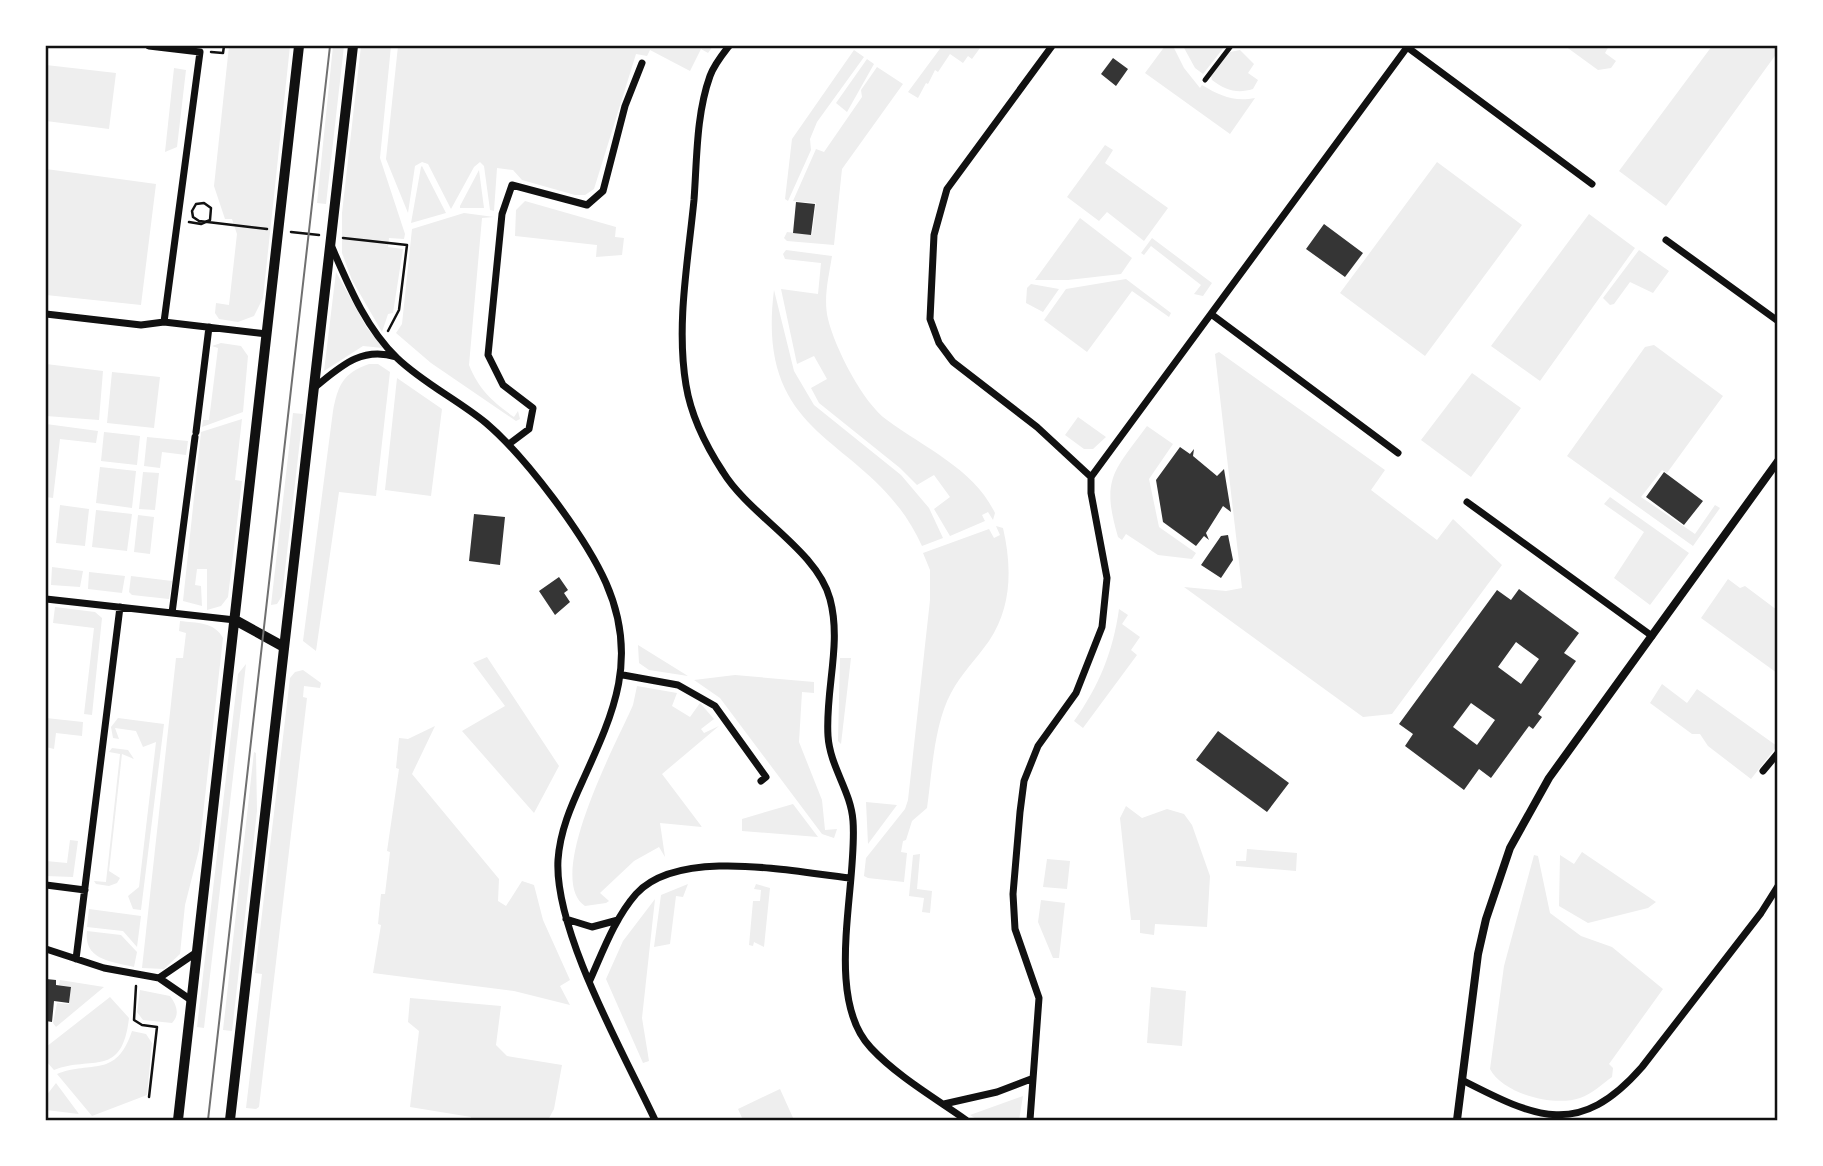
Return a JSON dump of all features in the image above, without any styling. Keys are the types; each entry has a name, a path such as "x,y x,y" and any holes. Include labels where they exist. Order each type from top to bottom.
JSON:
{"main road":[{"path":"178,1121 299,46"},
{"path":"230,1121 353,46"},
{"path":"235,620 284,647"}],"street":[{"path":"149,46 200,52 164,322"},
{"path":"729,46 711,73 701,126 681,348 686,388 697,426 724,474 747,502 813,566 829,595 835,623 828,734 831,759 849,799 853,821 846,941 848,1004 855,1024 870,1048 966,1121"},
{"path":"1052,46 947,189 934,235 930,319 939,343 953,362 1037,427 1091,477"},
{"path":"1205,80 1231,46"},
{"path":"1030,1121 1039,998 1015,929 1013,894 1020,812 1024,781 1038,746 1076,693 1102,627 1107,578 1091,493 1091,477 1408,46 1592,184"},
{"path":"509,444 529,429 533,408 503,385 488,355 502,214 512,185 587,205 603,191 625,106 642,63"},
{"path":"1666,240 1777,321"},
{"path":"331,244 362,311 396,357 509,444 566,518 606,583 617,620 623,675 610,722 563,830 559,884 566,919 590,980 655,1121"},
{"path":"46,314 141,326 164,322 267,334"},
{"path":"1211,314 1398,453"},
{"path":"172,613 209,327"},
{"path":"314,388 361,355 372,352 396,357"},
{"path":"1457,1121 1478,954 1486,919 1510,848 1549,778 1777,461"},
{"path":"1467,502 1652,636"},
{"path":"46,600 235,620"},
{"path":"76,959 120,607"},
{"path":"623,675 678,685 715,706 766,777 761,781"},
{"path":"1763,771 1777,753"},
{"path":"590,980 618,920 637,893 655,880 682,869 733,867 850,878"},
{"path":"46,885 85,890"},
{"path":"1462,1080 1508,1104 1542,1115 1581,1114 1602,1104 1642,1067 1761,914 1777,886"},
{"path":"566,919 592,928 618,920"},
{"path":"46,949 121,972 159,978 191,1000"},
{"path":"159,978 197,952"},
{"path":"944,1104 997,1092 1031,1079"}],"path":[{"path":"223,53 224,46"},
{"path":"186,222 201,224 209,220"},
{"path":"387,331 401,303 407,245 398,243"},
{"path":"136,986 134,1020 142,1025 157,1027 149,1097"}],"shaded area":[{"path":"229,46 290,46 263,298 254,316 238,322 219,319 215,313 216,303 229,305 237,234 232,219 225,219 214,186"},
{"path":"333,46 344,46 326,204 317,203"},
{"path":"361,46 391,46 380,158 405,234 404,239 389,238 388,247 403,249 393,313 388,314 382,332 352,280 342,253 342,213"},
{"path":"398,46 713,46 708,53 701,49 690,71 650,50 647,56 636,54 594,189 585,195 575,195 522,180 513,170 497,168 494,211 490,210 484,166 480,162 474,167 451,209 428,164 422,162 415,166 408,213 386,159"},
{"path":"942,46 980,48 972,59 968,56 963,63 950,54 938,72 935,70 918,98 908,92"},
{"path":"1165,46 1173,46 1184,68 1200,88 1202,85 1234,99 1255,98 1230,134 1145,73"},
{"path":"1183,46 1225,46 1203,74 1195,68"},
{"path":"1565,46 1609,46 1605,53 1616,61 1611,68 1598,70"},
{"path":"1712,46 1777,46 1777,53 1666,206 1619,171"},
{"path":"854,50 864,57 817,122 810,139 811,150 788,201 785,199 792,139"},
{"path":"1240,50 1254,64 1248,73 1258,80 1253,89 1231,90 1212,80 1211,76 1230,52"},
{"path":"867,59 874,64 847,112 836,103"},
{"path":"46,65 116,73 109,129 46,121"},
{"path":"877,67 903,84 842,169 834,245 787,241 784,238 787,232 812,235 816,203 793,201 816,149 824,152 862,97 861,90"},
{"path":"174,68 186,70 177,147 165,152"},
{"path":"1105,145 1113,150 1105,163 1168,208 1144,241 1107,212 1099,221 1067,197"},
{"path":"1437,162 1522,225 1425,356 1340,293"},
{"path":"421,167 446,213 411,223"},
{"path":"46,169 156,184 141,305 46,295"},
{"path":"479,170 484,208 460,208 460,206"},
{"path":"525,201 616,227 615,237 624,238 622,255 596,257 597,245 515,236 516,210"},
{"path":"464,213 494,217 482,218 469,365 477,382 493,401 514,417 518,411 520,419 516,421 431,363 396,333 402,324 412,229"},
{"path":"1589,214 1635,248 1540,381 1491,346"},
{"path":"1080,218 1132,258 1121,274 1068,280 1035,280"},
{"path":"1152,238 1212,283 1203,296 1194,294 1201,285 1151,246 1144,255 1141,253"},
{"path":"786,250 832,256 826,295 828,319 843,359 860,388 887,420 948,461 975,484 995,513 993,520 988,512 982,515 985,521 950,536 934,509 950,497 934,475 917,485 900,468 819,403 811,388 827,379 814,356 797,364 781,289 818,294 821,263 785,259 783,254"},
{"path":"1639,250 1669,271 1653,293 1630,282 1614,304 1610,305 1603,298"},
{"path":"336,272 367,328 383,348 363,346 324,371"},
{"path":"1126,279 1171,313 1169,317 1132,291 1087,352 1044,320 1066,289"},
{"path":"1031,284 1059,289 1043,312 1026,303 1027,288"},
{"path":"774,290 794,371 814,405 901,475 929,508 943,538 922,546 900,509 875,481 821,435 799,411 782,381 773,342"},
{"path":"221,343 241,346 248,356 243,412 202,427 203,420 209,420 218,348 212,346"},
{"path":"1654,345 1723,396 1667,473 1662,470 1641,497 1695,534 1715,505 1720,508 1693,546 1567,456 1645,347"},
{"path":"1219,352 1385,470 1371,490 1437,540 1453,519 1502,565 1392,714 1363,717 1184,587 1226,591 1242,588 1215,354"},
{"path":"46,364 103,371 99,420 46,416"},
{"path":"369,364 378,364 390,372 376,496 339,492 316,651 303,641 333,411 343,381 353,371"},
{"path":"112,372 160,377 154,428 107,423"},
{"path":"1472,373 1521,408 1471,477 1421,440"},
{"path":"397,378 442,409 431,496 385,490"},
{"path":"293,413 303,414 282,596 277,604 271,605"},
{"path":"1078,417 1106,437 1093,449 1084,449 1065,435"},
{"path":"242,419 235,480 242,481 228,597 221,606 207,610 207,569 197,569 195,585 201,586 202,606 183,601 201,432"},
{"path":"46,424 98,431 96,443 60,439 53,498 46,497"},
{"path":"1147,426 1173,444 1149,479 1159,527 1196,553 1192,559 1158,555 1126,534 1122,540 1118,537 1111,502 1113,477"},
{"path":"104,432 140,436 137,465 101,461"},
{"path":"147,437 188,441 186,455 162,452 160,468 144,466"},
{"path":"100,467 136,471 132,508 96,503"},
{"path":"143,472 159,473 155,510 139,509"},
{"path":"1610,497 1689,553 1650,605 1614,578 1644,532 1604,504"},
{"path":"60,505 89,509 85,546 56,543"},
{"path":"96,510 132,514 127,551 92,547"},
{"path":"138,515 154,517 150,554 134,552"},
{"path":"996,526 1003,528 1009,572 1006,601 997,628 959,679 945,705 934,749 927,808 912,821 906,840 903,841 901,852 907,853 904,882 868,878 864,876 866,858 905,809 908,800 930,600 930,570 923,553 989,529 994,538 1000,535"},
{"path":"52,567 83,571 80,587 51,585"},
{"path":"89,572 125,576 122,593 88,589"},
{"path":"131,576 172,581 169,599 132,595 129,592"},
{"path":"1728,579 1740,588 1745,586 1777,610 1777,673 1701,618"},
{"path":"55,607 95,612 102,618 92,715 84,714 94,628 53,623"},
{"path":"1119,609 1128,615 1122,624 1140,637 1131,650 1137,655 1083,728 1074,721 1104,668"},
{"path":"180,621 210,626 223,638 199,850 185,905 180,954 164,969 142,968 176,658 183,658 186,633 179,631"},
{"path":"638,645 688,676 649,670 639,663"},
{"path":"487,657 559,766 534,813 462,731 505,706 473,663"},
{"path":"840,658 851,658 841,744 838,741"},
{"path":"246,664 204,1028 197,1027 238,674"},
{"path":"303,670 321,683 320,688 304,686 303,697 307,698 259,1107 246,1108 262,974 255,973 290,678 295,672"},
{"path":"735,675 814,682 814,693 802,692 799,742 822,800 825,830 837,829 834,838 822,834 720,698 694,680"},
{"path":"1662,684 1687,703 1697,689 1777,746 1751,779 1708,746 1700,734 1692,734 1650,703"},
{"path":"637,686 677,693 672,706 690,717 700,703 714,719 701,729 704,733 719,726 662,774 702,827 660,823 665,857 659,847 634,861 600,893 609,901 585,906 574,891 573,868 578,839 600,777 633,705"},
{"path":"46,718 83,722 82,736 56,733 54,749 46,747"},
{"path":"118,718 164,724 141,910 133,909 128,896 139,887 156,742 143,747 136,731 115,728 119,739 113,738 111,727"},
{"path":"435,726 412,774 499,879 498,901 506,906 522,881 534,885 543,920 570,980 560,986 570,1005 514,991 373,973 381,925 378,924 381,894 385,894 390,852 387,851 399,769 396,768 399,738 408,739"},
{"path":"112,748 128,750 134,759 122,754 109,871 120,878 117,883 109,886 96,884 94,881 106,882 120,754 109,752"},
{"path":"254,752 257,811 232,1031 223,1030"},
{"path":"866,802 897,805 868,844"},
{"path":"793,804 818,837 742,831 742,819"},
{"path":"1126,806 1142,818 1167,809 1184,814 1192,825 1210,876 1207,927 1155,924 1154,935 1140,933 1140,920 1131,920 1120,818"},
{"path":"70,840 78,841 73,877 46,876 46,861 67,863"},
{"path":"1247,849 1297,853 1296,871 1236,866 1236,861 1246,861"},
{"path":"1582,852 1656,902 1648,908 1588,923 1559,906 1560,855 1574,864"},
{"path":"920,854 917,889 932,891 930,913 922,912 924,898 909,896 913,855"},
{"path":"1534,855 1538,856 1550,913 1581,936 1612,947 1663,989 1609,1064 1613,1068 1612,1077 1589,1094 1569,1100 1544,1099 1517,1092 1497,1078 1490,1069 1504,966"},
{"path":"1047,859 1070,861 1067,889 1043,887"},
{"path":"688,884 683,897 676,896 670,944 654,947 661,895"},
{"path":"756,884 770,888 764,947 754,942 753,946 749,945 753,901 760,901 761,890 754,889"},
{"path":"655,899 642,1018 649,1061 643,1063 606,979 623,941"},
{"path":"1041,900 1065,903 1059,958 1053,958 1038,922"},
{"path":"89,909 141,916 137,947 123,931 87,927"},
{"path":"87,931 121,935 137,952 134,967 109,961 95,954 87,941"},
{"path":"60,980 104,987 56,1027 53,1023 57,1003 69,1004 71,987 59,985"},
{"path":"1151,987 1186,991 1182,1046 1147,1043"},
{"path":"140,990 170,996 177,1010 172,1023 143,1020 137,1012"},
{"path":"110,997 129,1018 120,1050 103,1061 54,1070 46,1061 46,1047"},
{"path":"410,998 501,1006 496,1045 507,1056 562,1065 554,1109 548,1120 471,1120 471,1117 410,1107 419,1031 408,1022"},
{"path":"132,1031 146,1034 152,1043 147,1095 92,1116 57,1074 110,1062 126,1046"},
{"path":"56,1083 79,1114 46,1110 46,1096"},
{"path":"780,1089 794,1120 743,1120 738,1109"},
{"path":"1023,1096 1019,1120 978,1120 970,1115"}],"building":[{"path":"1113,58 1128,69 1116,86 1101,74"},
{"path":"796,202 815,204 811,235 793,233"},
{"path":"1324,224 1363,253 1345,277 1306,249"},
{"path":"1180,447 1190,454 1194,449 1193,456 1217,476 1224,469 1231,512 1223,506 1206,533 1209,540 1204,536 1196,546 1163,522 1156,480"},
{"path":"1664,472 1703,501 1684,525 1646,497"},
{"path":"474,514 505,517 500,565 469,561"},
{"path":"1228,535 1233,560 1221,578 1201,565 1221,536"},
{"path":"559,577 568,590 564,593 570,602 555,615 539,591"},
{"path":"1519,589 1579,633 1564,653 1576,661 1538,714 1542,717 1533,729 1529,726 1491,778 1479,769 1464,790 1405,746 1413,734 1399,724 1497,590 1511,600","holes":["1516,642 1539,659 1521,684 1498,667","1471,703 1495,720 1477,745 1453,727"]},
{"path":"1218,731 1289,783 1267,812 1196,760"},
{"path":"46,979 56,980 56,985 71,987 69,1003 54,1001 52,1022 46,1021"}],"tram line":[{"path":"208,1120 330,46"}]}
